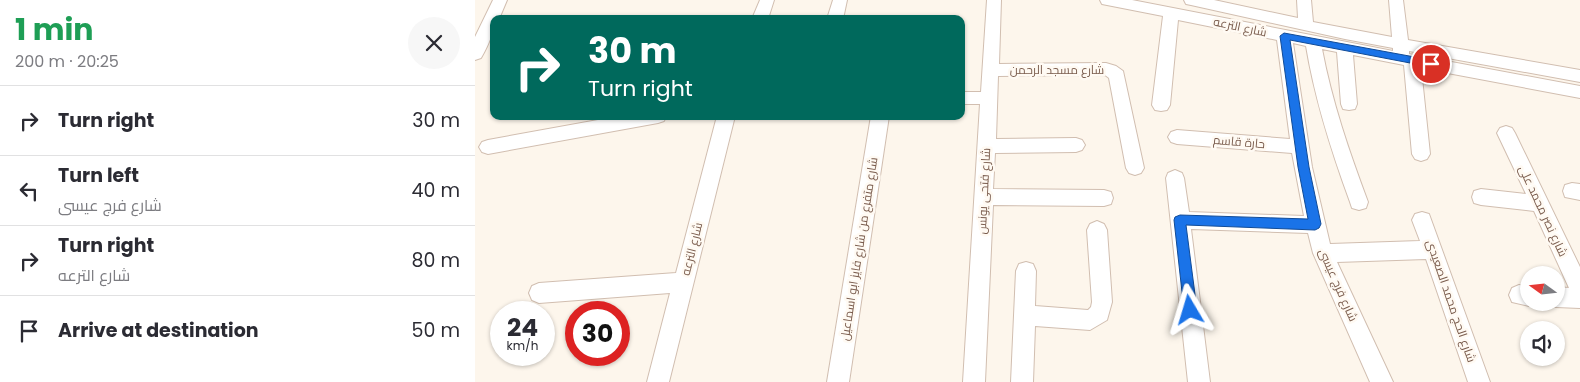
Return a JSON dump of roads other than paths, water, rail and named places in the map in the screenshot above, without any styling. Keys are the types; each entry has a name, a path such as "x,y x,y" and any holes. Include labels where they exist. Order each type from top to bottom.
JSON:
{"street":[{"path":"493,15 500,0"},
{"path":"761,15 767,0"},
{"path":"836,15 840,0"},
{"name":"شارع فتحى يونس","path":"974,382 994,0"},
{"name":"شارع الترعه","path":"1107,0 1284,36 1310,33 1580,92"},
{"name":"شارع الترعه","path":"1191,0 1209,2 1265,16 1345,48 1580,76"},
{"path":"1264,0 1265,16"},
{"path":"1304,0 1321,88 1336,141 1359,202"},
{"path":"1397,0 1421,154"},
{"path":"1161,105 1171,12"},
{"path":"475,54 490,22"},
{"name":"شارع فرج عيسى","path":"1284,36 1300,147 1315,224 1323,253 1382,382"},
{"path":"1345,48 1349,104"},
{"name":"شارع مسجد الرحمن","path":"991,70 1106,69 1115,72 1135,168"},
{"path":"965,98 989,98"},
{"path":"488,147 635,120"},
{"name":"شارع الترعه","path":"658,382 725,120"},
{"name":"شارع متفرع من شارع فايز ابو اسماعيل","path":"838,382 879,120"},
{"name":"شارع نصر محمد على","path":"1506,133 1580,290"},
{"name":"حارة قاسم","path":"1177,137 1300,147"},
{"path":"987,146 1076,144"},
{"path":"1175,178 1199,382"},
{"path":"984,197 1104,198"},
{"path":"1481,197 1540,204"},
{"path":"1180,220 1315,224"},
{"name":"شارع الحج محمد الصعيدى","path":"1422,220 1479,382"},
{"path":"1025,315 1090,320 1097,317 1102,310 1097,230"},
{"path":"1323,253 1433,250"},
{"path":"1022,382 1026,271"},
{"path":"539,293 684,282"},
{"path":"1565,297 1580,298"}]}
